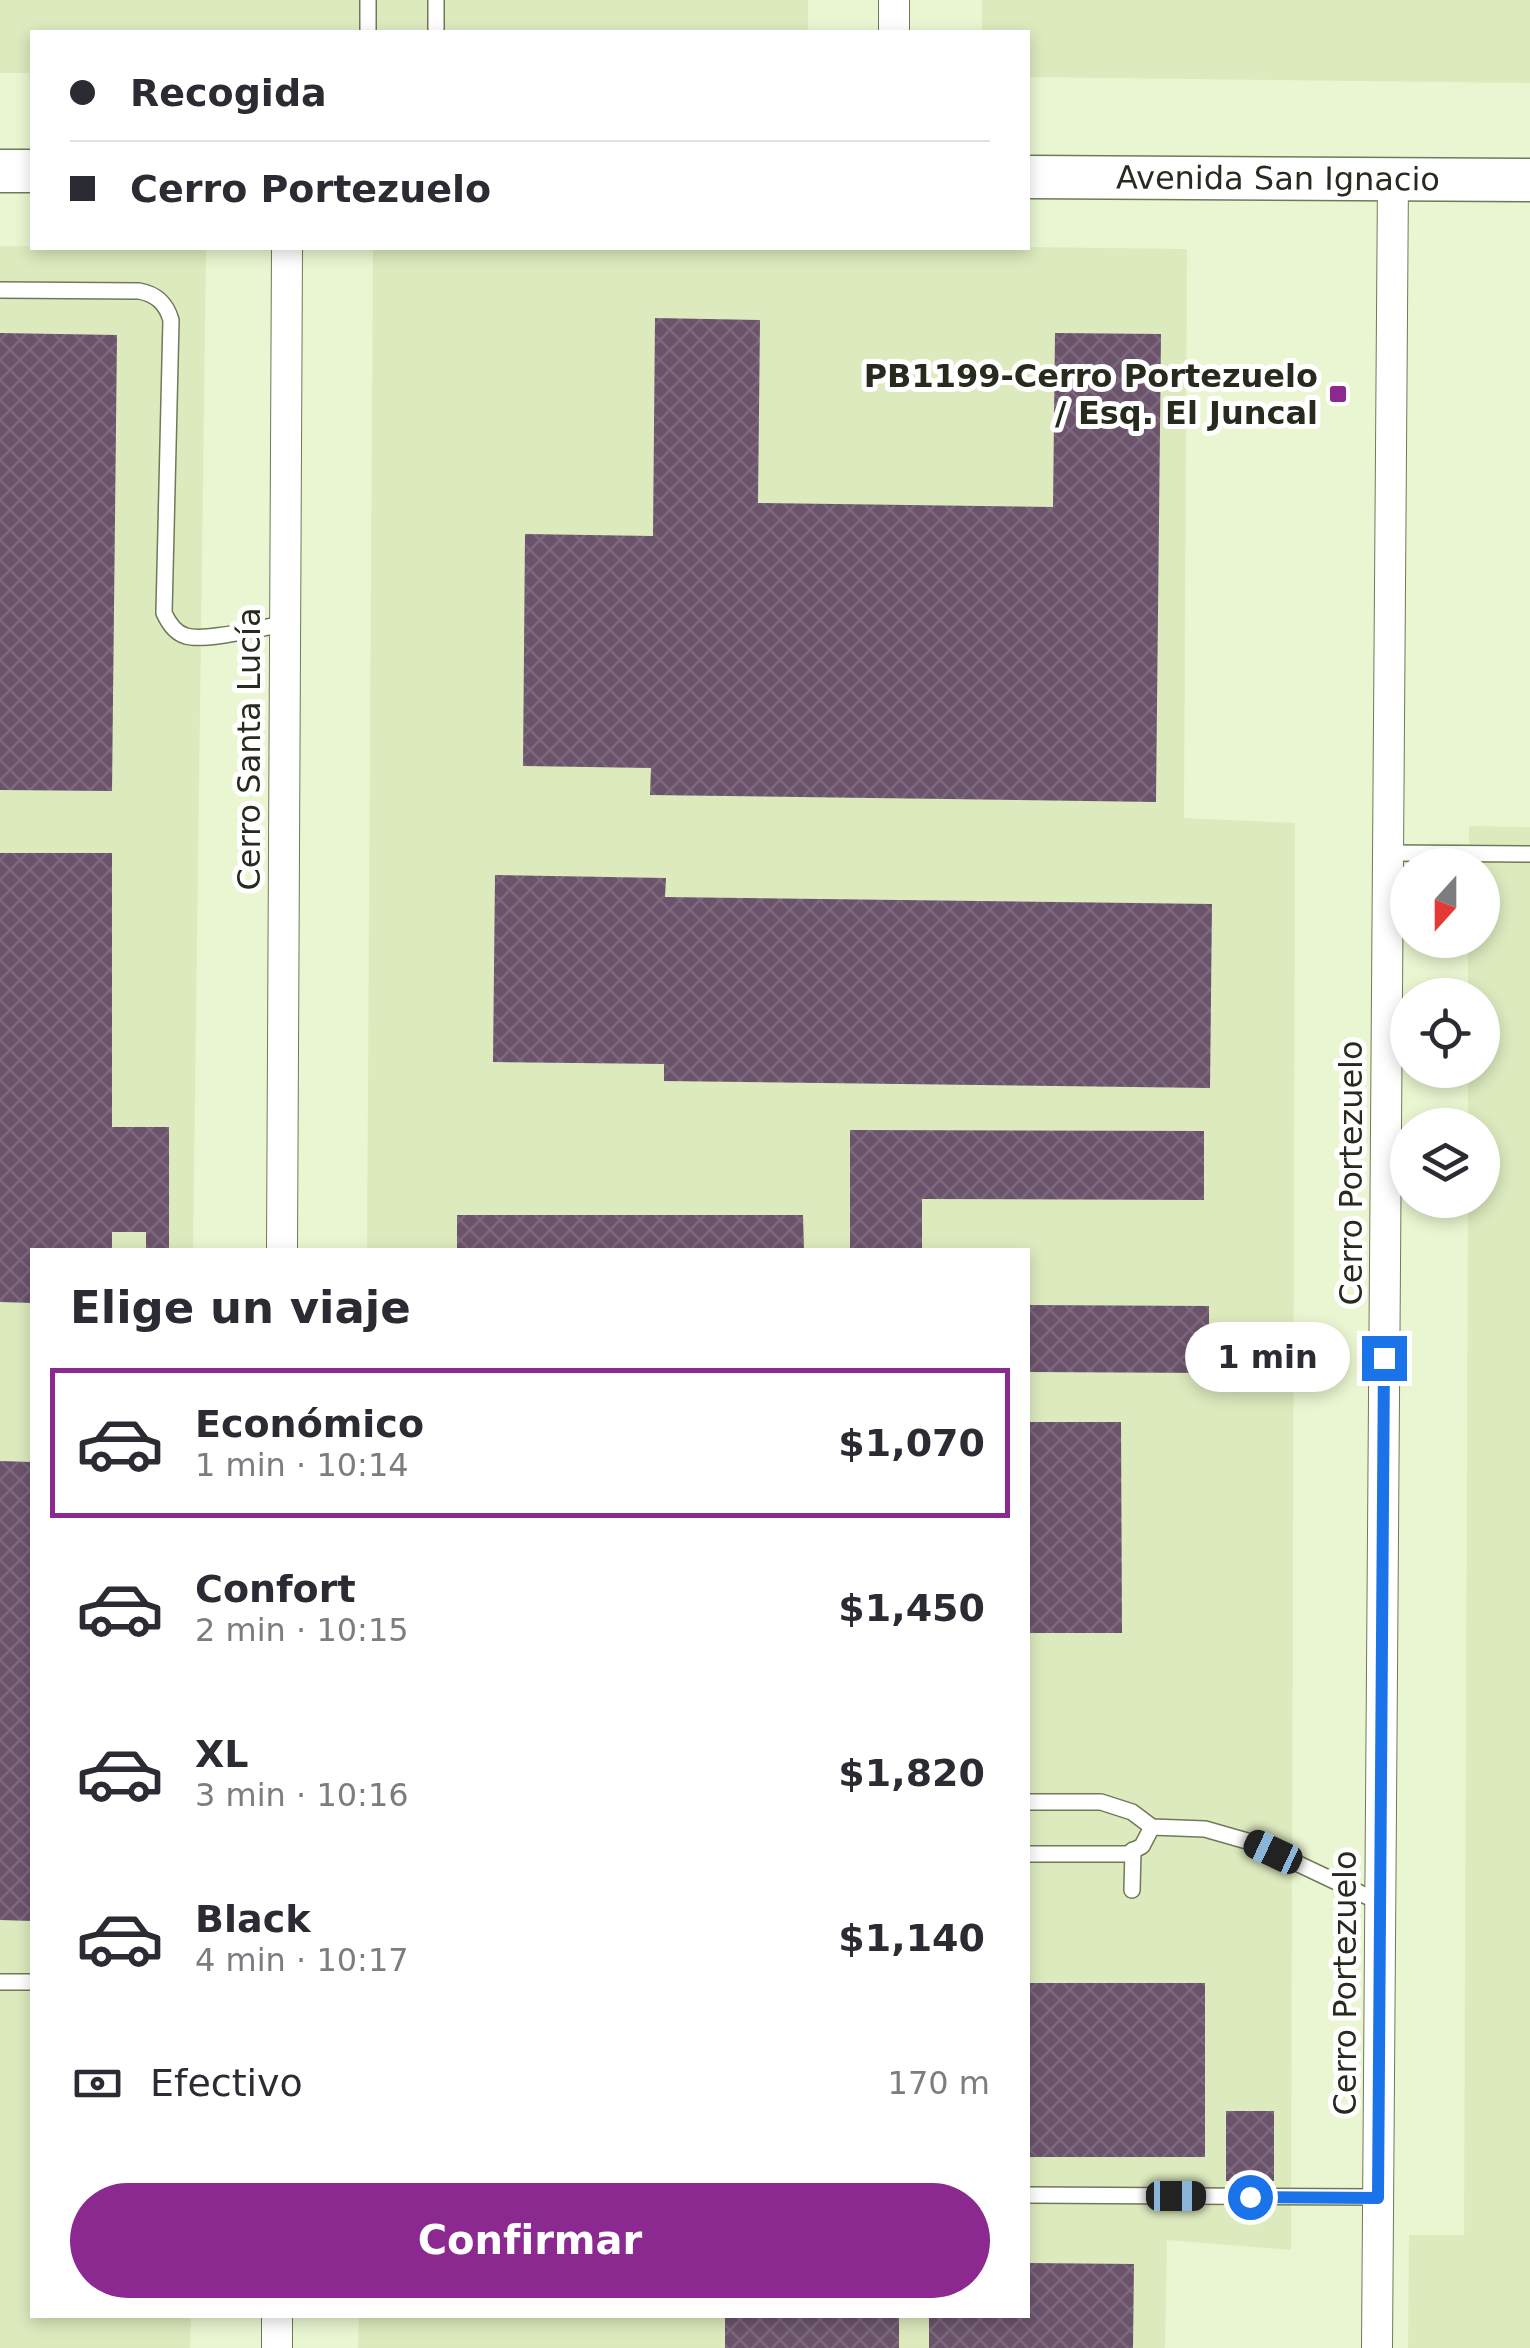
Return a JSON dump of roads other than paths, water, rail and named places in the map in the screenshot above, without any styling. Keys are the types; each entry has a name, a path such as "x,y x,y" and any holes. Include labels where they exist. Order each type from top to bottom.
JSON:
{"main road":[{"path":"0,171 30,171"},
{"name":"Avenida San Ignacio","path":"1030,177 1530,180"}],"street":[{"path":"894,0 894,30"},
{"name":"Cerro Portezuelo","path":"1377,2348 1393,179"},
{"name":"Cerro Santa Lucía","path":"282,1248 287,250"},
{"path":"277,2318 277,2348"}],"lane":[{"path":"368,0 368,30"},
{"path":"436,0 436,30"},
{"path":"0,290 138,292 148,293 164,304 171,320 164,613 176,630 192,638 285,624"},
{"path":"1388,853 1530,854"},
{"path":"1030,1802 1101,1802 1132,1812 1152,1828 1205,1830 1254,1843 1380,1903"},
{"path":"1030,1854 1126,1854 1142,1846 1152,1828"},
{"path":"1132,1850 1132,1890"},
{"path":"0,1982 30,1982"},
{"path":"1030,2195 1378,2198"}],"place":[{"name":"PB1199-Cerro Portezuelo / Esq. El Juncal","path":"1338,394"}]}
